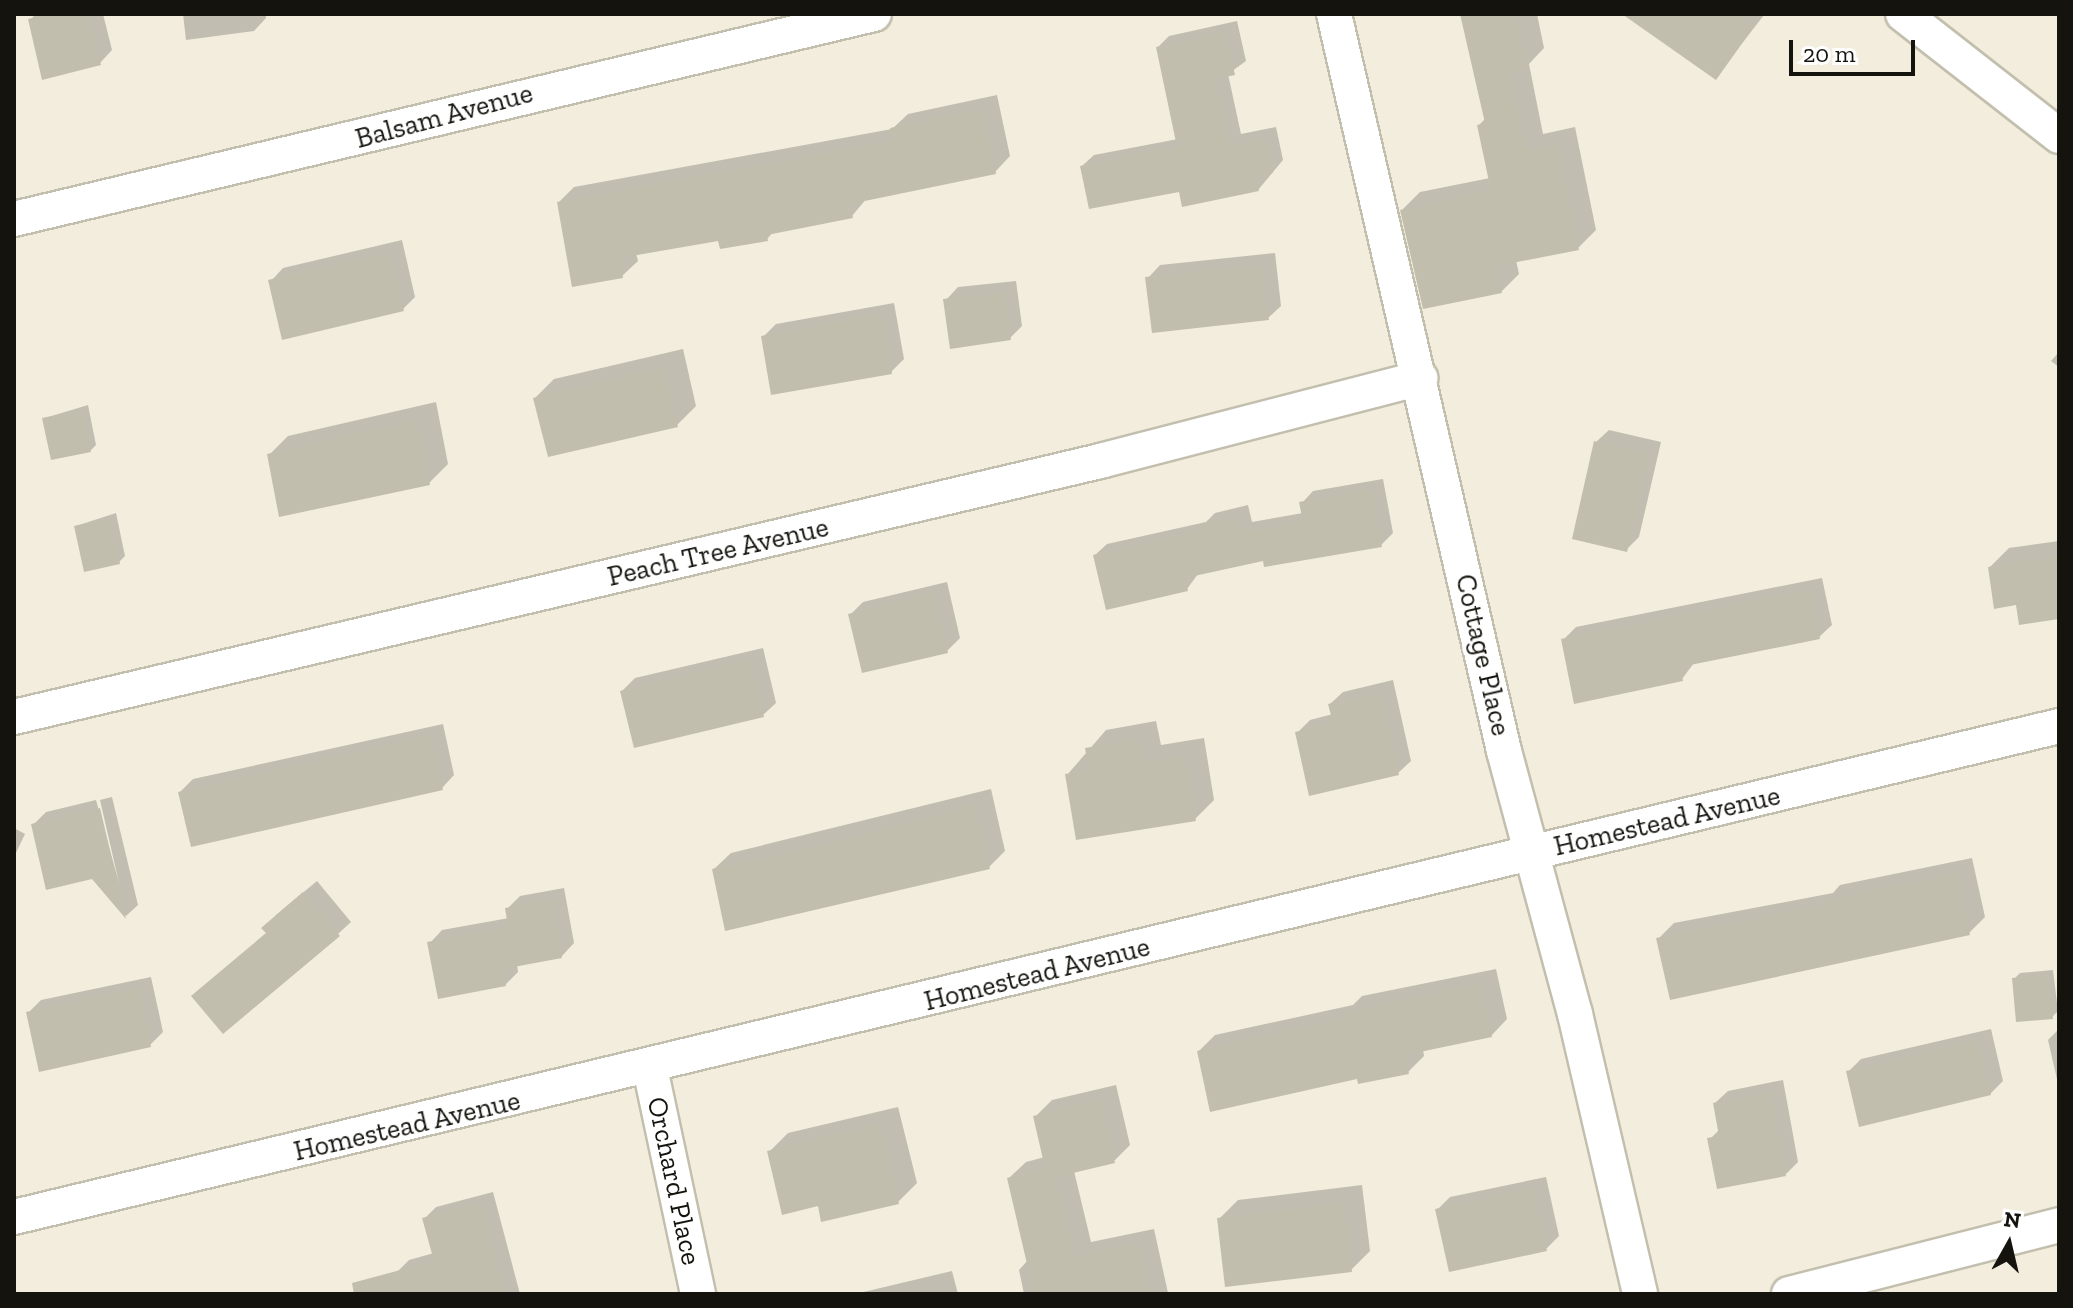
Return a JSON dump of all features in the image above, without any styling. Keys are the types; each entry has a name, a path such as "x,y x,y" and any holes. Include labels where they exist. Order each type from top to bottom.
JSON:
{"street":[{"name":"Balsam Avenue","path":"14,219 376,134 596,76 874,14"},
{"name":"Cottage Place","path":"1334,14 1532,853 1640,1294"},
{"path":"1903,14 2059,136"},
{"name":"Peach Tree Avenue","path":"14,717 1069,468 1420,378"},
{"name":"Homestead Avenue","path":"14,1217 650,1068 2059,726"},
{"name":"Orchard Place","path":"650,1068 698,1294"},
{"path":"1789,1294 2059,1225"}],"building":[{"path":"49,14 88,14 101,65 42,80 28,19"},
{"path":"1460,14 1515,14 1528,68 1509,72 1526,151 1557,144 1579,250 1497,266 1502,293 1423,309 1400,210 1491,191 1477,125 1485,123"},
{"path":"1622,14 1733,14 1753,28 1716,80"},
{"path":"1225,32 1235,75 1215,79 1230,145 1265,138 1273,173 1255,177 1259,191 1182,207 1179,192 1089,209 1080,166 1177,147 1156,47"},
{"path":"982,109 996,174 850,204 853,218 767,235 768,241 720,249 718,241 620,258 623,278 572,287 557,202 893,141 890,128"},
{"path":"389,252 404,311 282,340 268,280"},
{"path":"1263,265 1269,320 1152,333 1145,277"},
{"path":"1004,293 1011,340 950,349 943,299"},
{"path":"882,314 892,374 771,395 761,336"},
{"path":"664,367 678,427 548,457 533,398"},
{"path":"82,410 91,452 51,460 42,418"},
{"path":"417,420 430,485 279,517 267,454"},
{"path":"1594,441 1649,454 1627,552 1572,539"},
{"path":"1371,489 1382,547 1264,567 1263,561 1185,578 1188,591 1106,610 1093,555 1203,530 1201,524 1237,516 1241,532 1303,522 1299,502"},
{"path":"110,518 120,564 84,572 74,526"},
{"path":"2059,556 2059,619 2019,625 2016,605 1994,609 1988,567"},
{"path":"1810,589 1820,639 1680,667 1683,681 1574,704 1561,639"},
{"path":"934,593 948,653 862,673 848,614"},
{"path":"750,660 764,717 634,748 620,691"},
{"path":"1380,692 1399,775 1309,796 1295,732 1333,723 1328,704"},
{"path":"431,735 443,790 191,847 178,792"},
{"path":"1138,739 1142,763 1185,756 1196,821 1076,840 1065,774 1089,771 1085,748"},
{"path":"975,804 990,869 725,931 712,869 838,842"},
{"path":"100,808 126,919 92,879 46,890 31,824"},
{"path":"1957,873 1970,935 1670,1000 1656,938 1823,906 1822,901"},
{"path":"303,892 340,936 223,1034 191,996 266,933 261,928"},
{"path":"552,900 562,958 503,969 506,986 438,999 427,942 508,927 505,908"},
{"path":"2048,975 2053,1019 2016,1022 2012,978"},
{"path":"1480,984 1492,1037 1405,1055 1409,1074 1358,1084 1357,1079 1210,1112 1197,1051 1345,1018 1343,1012"},
{"path":"139,988 151,1047 39,1072 26,1012"},
{"path":"1978,1040 1991,1095 1859,1127 1846,1071"},
{"path":"1771,1092 1786,1176 1717,1189 1707,1138 1719,1136 1713,1103"},
{"path":"1100,1100 1115,1163 1056,1177 1075,1257 1138,1244 1149,1294 1034,1294 1007,1178 1045,1168 1033,1116"},
{"path":"880,1124 899,1204 821,1222 818,1206 782,1215 767,1151"},
{"path":"1533,1188 1547,1251 1449,1272 1435,1209"},
{"path":"481,1203 505,1294 354,1294 352,1283 434,1261 422,1218"},
{"path":"1344,1203 1352,1272 1225,1287 1217,1218"}]}
